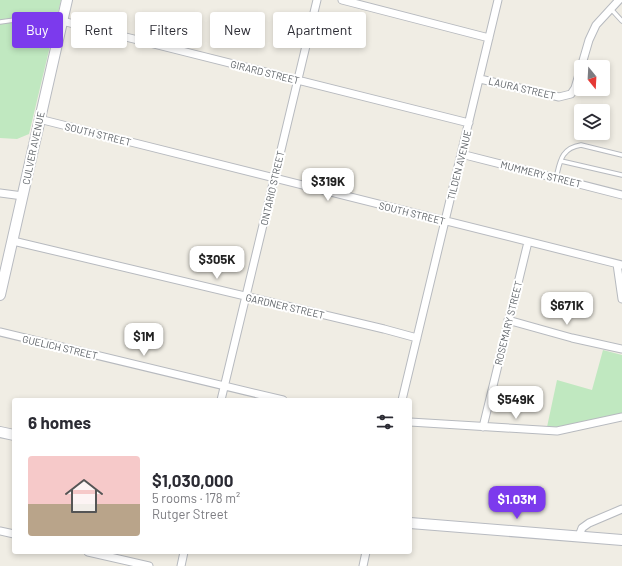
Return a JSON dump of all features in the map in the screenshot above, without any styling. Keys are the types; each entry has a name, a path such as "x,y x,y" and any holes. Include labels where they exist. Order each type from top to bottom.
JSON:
{"main road":[{"name":"CULVER AVENUE","path":"63,17 67,0"},
{"name":"CULVER AVENUE","path":"0,295 1,284 13,242 56,48"},
{"path":"0,432 12,435"},
{"path":"412,523 622,540"}],"street":[{"name":"ONTARIO STREET","path":"221,398 317,0"},
{"path":"342,0 489,38"},
{"name":"TILDEN AVENUE","path":"402,398 498,0"},
{"path":"611,9 619,0"},
{"name":"LAURA STREET","path":"480,79 559,97 571,94 589,40 596,25 611,9"},
{"name":"GIRARD STREET","path":"63,21 469,123"},
{"name":"SOUTH STREET","path":"39,119 620,264"},
{"name":"MUMMERY STREET","path":"461,154 622,195"},
{"path":"0,193 23,196"},
{"name":"GARDNER STREET","path":"13,242 246,296 417,338"},
{"name":"ROSEMARY STREET","path":"482,427 528,242"},
{"path":"620,264 622,299"},
{"path":"508,320 572,338 622,349"},
{"name":"GUELICH STREET","path":"0,332 275,398"},
{"path":"412,422 557,431 622,417"},
{"path":"579,536 582,528 589,523 622,509"},
{"path":"0,531 12,534"},
{"path":"97,554 149,566"},
{"path":"181,566 184,554"},
{"path":"363,566 366,554"}],"lane":[{"path":"611,9 622,21"},
{"path":"0,22 12,20"},
{"path":"556,178 562,156 568,149 581,145 622,155"},
{"path":"561,161 622,175"}],"green space":[{"path":"0,0 61,0 58,12 12,12 12,48 50,48 29,134 17,139 0,138"},
{"path":"603,350 622,355 622,414 560,428 547,427 557,380 592,390"}]}
